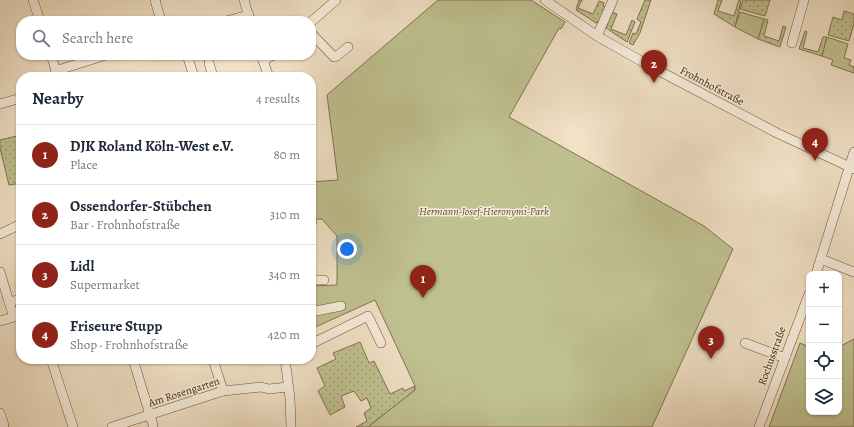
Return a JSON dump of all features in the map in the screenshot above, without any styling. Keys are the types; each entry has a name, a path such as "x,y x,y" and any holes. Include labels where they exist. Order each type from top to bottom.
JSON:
{"street":[{"path":"33,0 38,16"},
{"path":"155,0 160,16"},
{"path":"244,0 249,16"},
{"path":"316,18 336,0"},
{"name":"Frohnhofstraße","path":"545,0 597,36 777,133 852,168"},
{"path":"597,36 613,0"},
{"path":"792,42 804,0"},
{"path":"316,38 334,57 348,47"},
{"path":"53,60 56,72"},
{"path":"62,72 93,60"},
{"path":"189,60 192,72"},
{"path":"263,60 267,72"},
{"path":"209,63 212,72"},
{"path":"0,104 16,99"},
{"path":"817,271 852,168 854,152"},
{"path":"0,234 16,226"},
{"path":"821,259 854,272"},
{"path":"0,272 14,317 0,321"},
{"path":"316,280 324,280"},
{"path":"9,302 16,300"},
{"name":"Rochusstraße","path":"759,427 806,302"},
{"path":"316,311 341,306"},
{"path":"316,342 368,316 381,343"},
{"path":"745,343 785,358"},
{"path":"53,364 73,427"},
{"path":"134,364 154,425"},
{"path":"215,364 224,391"},
{"path":"286,364 293,426"},
{"name":"Am Rosengarten","path":"112,427 224,391 261,387 269,389 288,387"},
{"path":"0,413 4,425"}],"green space":[{"name":"Hermann-Josef-Hieronymi-Park","path":"438,0 531,0 565,22 561,29 559,28 509,117 704,226 733,249 652,427 368,427 415,390 415,386 375,300 316,327 316,286 337,285 337,236 322,219 316,219 316,182 338,180 327,95"},
{"path":"579,0 582,0 578,8 593,14 599,1 604,3 603,6 605,7 599,22 596,23 576,10"},
{"path":"645,0 651,0 640,33 633,45 629,43 633,33 636,34 641,22 637,19"},
{"path":"718,0 722,0 718,11 734,16 739,0 741,1 735,27 714,14"},
{"path":"743,0 770,0 765,16 740,9"},
{"path":"844,11 854,14 854,23 849,41 828,35 833,17 842,20"},
{"path":"612,12 617,14 611,29 626,35 632,20 635,22 627,42 606,28"},
{"path":"740,12 764,19 758,39 735,27"},
{"path":"764,19 768,20 764,36 779,41 783,26 786,27 780,47 758,39"},
{"path":"805,31 807,32 803,48 818,52 823,37 827,37 822,56 799,49"},
{"path":"827,37 848,44 844,58 851,60 849,65 854,67 854,73 831,65 833,60 822,56"},
{"path":"16,136 16,184 9,185 0,148 0,140"},
{"path":"854,339 854,427 769,427 800,343 806,346 806,415 842,415 842,345"},
{"path":"360,342 369,363 374,361 390,394 403,388 404,391 415,386 415,390 368,427 356,427 367,421 364,413 371,408 367,398 361,401 354,391 341,396 345,407 330,415 318,391 325,386 317,368 336,359 333,353"}],"place":[{"name":"Ossendorfer-Stübchen","path":"654,83"},
{"name":"Friseure Stupp","path":"815,161"},
{"name":"DJK Roland Köln-West e.V.","path":"423,298"},
{"name":"Lidl","path":"711,359"}]}
